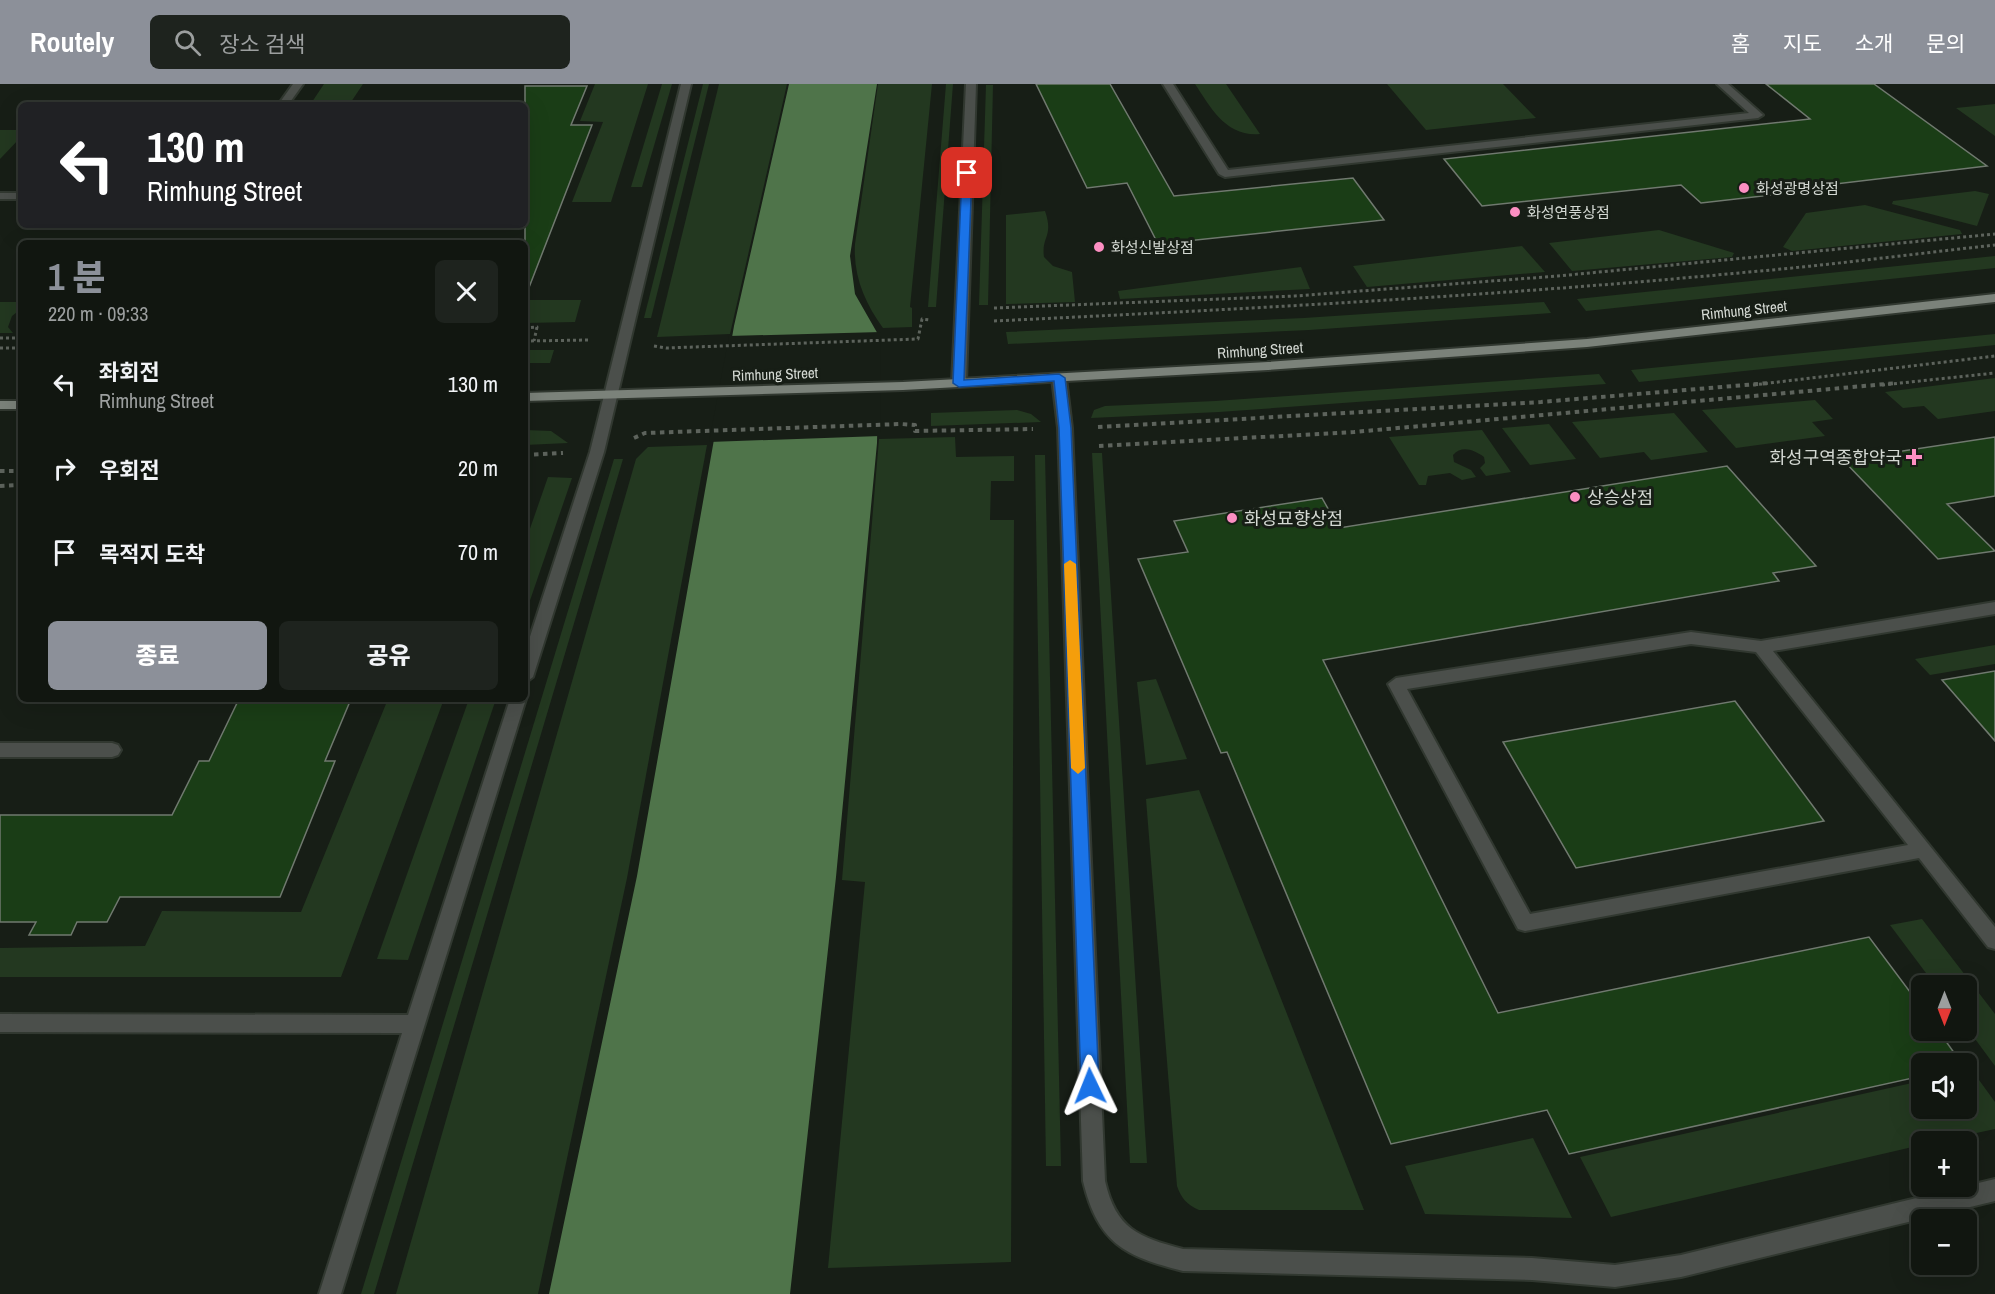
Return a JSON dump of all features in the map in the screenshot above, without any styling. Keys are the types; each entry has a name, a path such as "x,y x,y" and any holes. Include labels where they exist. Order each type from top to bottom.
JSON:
{"main road":[{"name":"Rimhung Street","path":"528,397 903,386 1059,378 1587,343 1995,298"},
{"path":"0,405 18,405"}],"street":[{"path":"285,102 298,84"},
{"path":"528,668 597,452 686,84"},
{"path":"959,383 971,84"},
{"path":"1168,84 1225,174 1758,115 1722,84"},
{"path":"0,196 18,196"},
{"path":"1059,378 1065,437 1094,1181 1098,1205 1115,1231 1139,1249 1183,1260 1532,1269 1615,1276 1681,1266 1995,1190"},
{"path":"1923,850 1525,923 1396,684 1691,638 1761,647 1995,608"},
{"path":"1761,647 1995,941"},
{"path":"330,1294 517,702"},
{"path":"0,750 112,750"},
{"path":"0,1023 414,1024"}],"path":[{"path":"962,308 1116,305 1306,295 1729,262 1995,234"},
{"path":"666,348 918,339 922,320 1006,321 1292,307 1751,272 1995,245"},
{"path":"528,328 537,327 534,341"},
{"path":"0,338 18,338"},
{"path":"0,348 18,348"},
{"path":"1065,437 1807,380 1995,356"},
{"path":"645,433 915,424 915,431 1065,437 1156,445 1404,428 1807,393 1995,373"},
{"path":"0,471 18,471"},
{"path":"0,486 18,485"}],"shaded area":[{"path":"324,84 363,84 351,102 312,102"},
{"path":"595,84 648,84 611,202 572,202 603,122 580,121"},
{"path":"662,84 672,84 642,187 631,187"},
{"path":"703,84 709,84 651,318 644,318"},
{"path":"719,84 787,84 730,334 657,337"},
{"path":"789,84 877,84 850,256 855,294 879,336 877,443 836,877 790,1294 549,1294 637,876 734,326"},
{"path":"878,84 932,84 910,307 912,308 912,327 883,328 861,289 856,267 855,244"},
{"path":"946,84 953,84 936,307 928,307"},
{"path":"1195,84 1226,84 1260,134 1248,134 1229,126 1214,111"},
{"path":"1387,84 1503,84 1536,118 1426,130"},
{"path":"986,85 993,85 988,305 979,305"},
{"path":"1995,104 1995,136 1956,108"},
{"path":"0,130 18,130 18,140 0,159"},
{"path":"1975,191 1989,194 1977,226 1892,204 1893,201"},
{"path":"1865,205 1960,230 1962,234 1792,251 1783,247 1806,213"},
{"path":"1045,211 1048,231 1044,245 1044,257 1053,266 1072,272 1075,302 1006,304 1006,215"},
{"path":"1659,230 1734,253 1732,257 1572,271 1549,243"},
{"path":"1522,246 1545,272 1367,287 1353,266"},
{"path":"1995,256 1995,268 1586,311 1577,299"},
{"path":"1301,267 1310,289 1120,299 1118,291"},
{"path":"528,300 581,300 575,322 528,323"},
{"path":"0,302 18,302 18,311 12,316 8,327 13,333 0,333"},
{"path":"1544,302 1551,313 1309,330 1008,344 1006,332 1304,318"},
{"path":"1995,334 1995,345 1639,382 1631,370"},
{"path":"528,350 554,350 550,363 528,363"},
{"path":"1599,374 1606,384 1219,412 1091,418 1094,410 1105,406 1215,401"},
{"path":"1995,378 1995,411 1938,419 1924,406 1903,408 1885,392"},
{"path":"1815,400 1833,419 1812,422 1825,436 1736,448 1702,410"},
{"path":"1017,410 1031,414 1041,422 931,426 931,413"},
{"path":"1674,413 1708,452 1651,460 1644,452 1600,458 1572,422"},
{"path":"1549,424 1576,459 1530,465 1502,428"},
{"path":"528,430 551,431 568,443 528,445"},
{"path":"1482,430 1511,472 1486,476 1480,468 1485,463 1484,457 1464,449 1453,455 1454,462 1471,470 1476,477 1462,480 1450,473 1428,476 1426,485 1419,485 1389,437"},
{"path":"955,437 956,457 1014,456 1014,481 991,481 990,520 1014,520 1011,1262 828,1268 865,882 842,880 879,439"},
{"path":"707,445 627,878 538,1294 396,1294 636,459 648,447"},
{"path":"1092,453 1102,453 1147,1163 1130,1163"},
{"path":"1035,455 1045,455 1061,1166 1046,1166"},
{"path":"614,459 623,459 374,1294 361,1294"},
{"path":"548,477 572,478 528,606 528,534"},
{"path":"1995,645 1995,664 1930,675 1915,659"},
{"path":"1156,679 1187,759 1146,765 1137,682"},
{"path":"387,702 443,702 341,977 0,977 0,948 145,946 162,911 301,912"},
{"path":"468,702 495,702 408,960 377,959"},
{"path":"1199,790 1364,1210 1199,1210 1183,1198 1177,1186 1146,799"},
{"path":"1922,919 1965,975 1928,975 1890,925"},
{"path":"1977,991 1995,1014 1995,1066 1977,1041"},
{"path":"1977,1080 1979,1080 1995,1102 1995,1129 1977,1133 1977,1131 1911,1131 1911,1147 1611,1217 1580,1157 1911,1083 1911,1119 1977,1119"},
{"path":"1533,1138 1572,1218 1425,1214 1405,1166"}],"pier":[{"path":"881,332 880,436 709,442 729,336"}],"building":[{"path":"1036,84 1110,84 1174,196 1353,178 1384,220 1158,244 1127,183 1087,188"},
{"path":"1766,84 1874,84 1987,166 1793,189 1797,192 1701,203 1681,185 1482,206 1444,159 1810,119"},
{"path":"525,86 587,86 571,125 592,125 528,290 528,240 525,240 525,228 528,228 528,102 525,102"},
{"path":"1995,437 1995,496 1947,504 1995,551 1938,559 1843,460"},
{"path":"1727,466 1816,566 1773,573 1779,581 1323,660 1498,1013 1869,937 1911,993 1911,1041 1946,1041 1954,1053 1911,1053 1911,1078 1569,1154 1547,1110 1391,1144 1227,752 1221,753 1138,559 1188,552 1174,521 1322,498 1339,528"},
{"path":"1995,671 1995,741 1942,680"},
{"path":"1735,701 1824,821 1576,868 1503,742"},
{"path":"238,702 350,702 325,761 335,761 280,897 120,897 107,922 77,922 71,935 29,935 36,922 0,922 0,815 172,815 199,761 209,761"}],"slow traffic":[{"path":"1070,564 1078,768"}],"place":[{"name":"화성광명상점","path":"1744,188"},
{"name":"화성연풍상점","path":"1515,212"},
{"name":"화성신발상점","path":"1099,247"},
{"name":"화성구역종합약국","path":"1914,457"},
{"name":"상승상점","path":"1575,497"},
{"name":"화성묘향상점","path":"1232,518"}],"route":[{"path":"967,173 959,383 1059,378 1065,428 1090,1086"}]}
